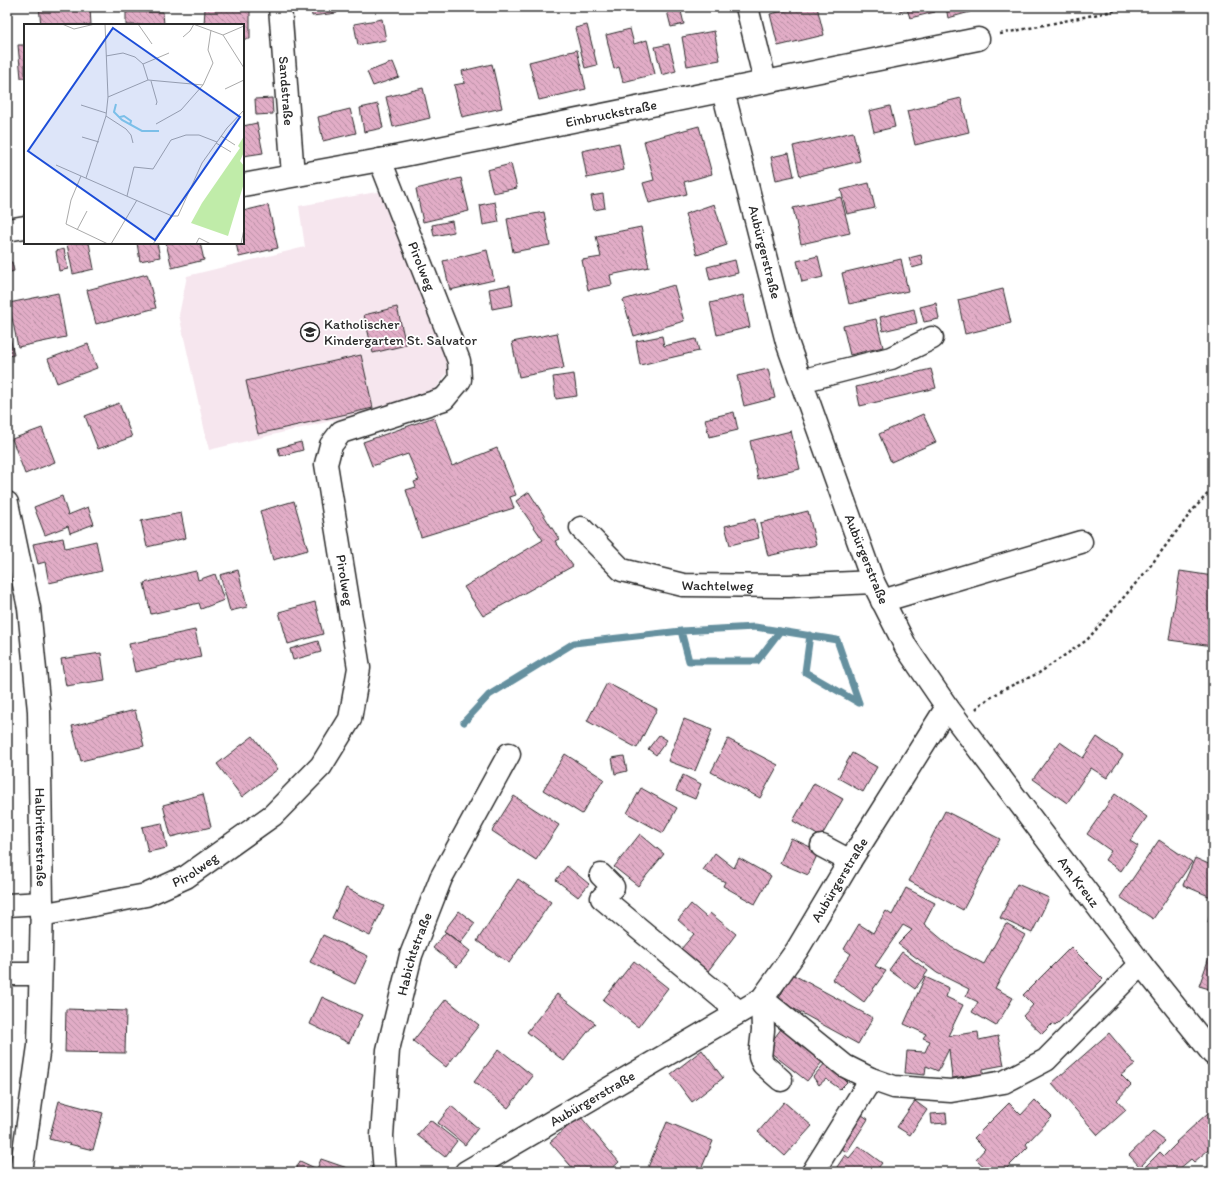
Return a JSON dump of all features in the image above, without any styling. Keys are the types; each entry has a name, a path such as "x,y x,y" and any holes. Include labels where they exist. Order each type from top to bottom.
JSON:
{"street":[{"name":"Sandstraße","path":"280,7 293,175"},
{"path":"747,7 765,81"},
{"name":"Einbruckstraße","path":"244,185 380,160 978,39"},
{"name":"Aubürgerstraße","path":"466,1172 762,999 797,950 850,861 953,716 906,647 878,591 787,342 723,91"},
{"name":"Pirolweg","path":"7,905 41,909 146,895 186,877 273,815 321,766 350,719 359,668 326,464 331,445 341,432 444,399 460,380 459,361 380,160"},
{"path":"7,230 24,226"},
{"path":"801,381 891,358 932,338"},
{"name":"Halbritterstraße","path":"7,503 29,608 39,711 41,909 39,1046 21,1172"},
{"name":"Wachtelweg","path":"581,528 622,570 683,585 789,586 878,591 1082,542"},
{"name":"Am Kreuz","path":"953,716 1141,964 1213,1054"},
{"name":"Habichtstraße","path":"385,1172 382,1136 388,1050 411,955 441,878 509,754"},
{"path":"822,846 850,861"},
{"path":"601,875 613,887 602,898 739,1012"},
{"path":"762,999 845,1066 871,1079 894,1087 951,1091 1004,1082 1046,1060 1141,964"},
{"path":"7,974 40,974"},
{"path":"762,999 763,1030 760,1057 763,1064 781,1080"},
{"path":"813,1172 871,1079"}],"path":[{"path":"978,39 1133,7"},
{"path":"953,716 981,704 1004,689 1039,673 1087,640 1148,569 1192,511 1213,488"}],"shaded area":[{"name":"Katholischer Kindergarten St. Salvator","path":"382,191 445,348 447,373 434,391 410,402 209,450 179,315 187,276 305,247 299,206"}],"building":[{"path":"39,7 90,7 91,24 41,24"},
{"path":"311,7 336,7 337,13 312,16"},
{"path":"666,7 680,7 684,24 671,27"},
{"path":"802,7 817,7 824,35 778,46 770,14"},
{"path":"899,7 934,7 935,12 910,18 907,9 900,11"},
{"path":"946,7 969,7 970,12 948,18"},
{"path":"205,8 250,9 250,39 244,39 244,24 204,24"},
{"path":"126,12 163,12 164,24 126,24"},
{"path":"382,19 386,40 358,45 354,24"},
{"path":"587,25 597,65 585,68 575,28"},
{"path":"630,29 634,44 647,40 655,74 623,82 619,67 614,69 606,35"},
{"path":"714,31 720,60 687,66 682,37"},
{"path":"669,44 676,71 662,75 655,47"},
{"path":"18,45 24,45 24,78 21,78"},
{"path":"577,50 586,89 539,100 529,62"},
{"path":"393,62 399,77 373,86 367,72"},
{"path":"492,64 502,108 462,117 454,85 465,83 462,71"},
{"path":"423,88 430,118 393,127 386,97"},
{"path":"272,98 273,114 256,115 255,99"},
{"path":"961,98 969,132 915,145 907,111"},
{"path":"378,104 383,128 364,132 360,108"},
{"path":"890,106 895,127 874,132 869,111"},
{"path":"350,109 356,133 323,141 318,117"},
{"path":"257,123 263,153 244,156 244,126"},
{"path":"699,126 712,174 684,182 687,194 649,203 643,183 654,180 644,141"},
{"path":"853,132 860,161 800,176 793,146"},
{"path":"619,143 624,170 587,178 582,151"},
{"path":"789,153 794,176 776,180 771,157"},
{"path":"511,164 517,188 493,193 487,170"},
{"path":"461,178 469,211 423,222 416,189"},
{"path":"869,183 875,208 847,214 841,190"},
{"path":"603,194 605,208 594,210 591,196"},
{"path":"841,197 850,233 801,244 793,208"},
{"path":"495,202 499,222 483,225 480,205"},
{"path":"714,204 727,245 697,255 685,214"},
{"path":"268,205 278,248 239,257 236,244 244,244 244,211"},
{"path":"544,212 550,245 513,252 507,219"},
{"path":"452,221 454,232 434,236 432,225"},
{"path":"641,227 649,267 610,275 612,285 588,290 582,260 601,257 596,236"},
{"path":"67,244 89,244 94,269 73,274"},
{"path":"137,244 157,244 160,257 140,261"},
{"path":"166,244 200,244 204,260 172,268"},
{"path":"64,249 68,269 59,271 56,251"},
{"path":"487,250 494,280 450,290 443,261"},
{"path":"921,255 923,265 912,268 909,258"},
{"path":"818,256 823,277 802,282 797,261"},
{"path":"901,259 908,291 849,304 842,273"},
{"path":"735,260 738,273 710,280 707,267"},
{"path":"12,262 14,271 7,273 7,263"},
{"path":"147,274 156,308 96,324 87,290"},
{"path":"510,285 513,305 492,309 489,289"},
{"path":"674,285 684,321 634,336 623,300"},
{"path":"1003,289 1011,323 965,334 958,300"},
{"path":"58,293 66,337 18,347 9,303"},
{"path":"743,295 750,327 717,335 710,303"},
{"path":"936,303 939,319 924,322 920,307"},
{"path":"397,307 406,345 373,353 364,315"},
{"path":"914,309 917,323 883,331 880,317"},
{"path":"876,319 883,347 850,355 843,326"},
{"path":"557,333 564,368 519,377 512,342"},
{"path":"662,336 664,346 696,339 699,351 640,365 636,341"},
{"path":"7,337 10,337 14,355 7,356"},
{"path":"88,344 97,368 57,383 48,359"},
{"path":"361,355 373,408 258,434 246,381"},
{"path":"768,369 775,398 744,406 737,376"},
{"path":"931,369 936,388 860,406 856,387"},
{"path":"574,374 577,396 556,399 553,377"},
{"path":"119,403 132,437 98,449 85,416"},
{"path":"734,412 738,430 709,437 705,419"},
{"path":"923,414 936,442 891,462 879,434"},
{"path":"434,417 452,466 497,448 516,495 510,497 514,508 421,537 406,490 416,487 414,482 419,480 408,454 372,466 363,442"},
{"path":"42,428 55,462 25,474 12,439"},
{"path":"791,431 800,469 758,479 750,441"},
{"path":"301,442 303,450 280,456 278,448"},
{"path":"529,492 559,539 555,541 573,566 483,616 464,587 543,540 516,501"},
{"path":"62,496 68,515 88,507 94,524 70,533 68,526 45,535 34,507"},
{"path":"294,501 308,550 273,560 260,511"},
{"path":"808,511 816,545 768,556 760,523"},
{"path":"181,513 186,538 147,547 141,521"},
{"path":"755,519 759,538 730,545 725,526"},
{"path":"63,538 65,548 96,541 102,571 49,583 45,562 38,564 33,544"},
{"path":"238,570 247,607 230,611 220,575"},
{"path":"196,571 198,580 215,574 224,600 201,609 199,603 151,614 144,583"},
{"path":"1180,571 1213,576 1213,646 1169,640"},
{"path":"315,602 323,634 288,644 279,612"},
{"path":"195,630 201,657 135,672 129,644"},
{"path":"318,641 321,652 293,660 290,649"},
{"path":"101,653 105,680 66,686 61,659"},
{"path":"607,683 657,709 637,748 587,721"},
{"path":"135,710 144,746 81,761 72,726"},
{"path":"684,719 712,730 695,771 668,761"},
{"path":"659,735 667,740 656,755 648,749"},
{"path":"253,736 278,769 242,797 217,764"},
{"path":"1097,737 1123,755 1107,778 1091,768 1067,803 1033,779 1060,742 1083,758"},
{"path":"728,739 778,765 760,798 711,772"},
{"path":"852,753 877,767 863,792 838,778"},
{"path":"565,754 604,779 582,814 543,790"},
{"path":"624,756 627,771 615,774 612,758"},
{"path":"683,775 701,784 695,799 676,791"},
{"path":"814,783 843,799 821,837 793,821"},
{"path":"641,788 677,808 663,833 627,813"},
{"path":"203,794 211,827 171,837 163,805"},
{"path":"1115,794 1147,817 1130,841 1138,846 1121,871 1105,860 1111,851 1087,834"},
{"path":"514,796 559,825 536,860 492,831"},
{"path":"945,811 1000,839 963,910 909,881"},
{"path":"162,823 167,848 148,852 142,827"},
{"path":"640,834 664,854 638,886 614,867"},
{"path":"791,838 819,851 808,875 780,863"},
{"path":"1159,840 1192,862 1153,919 1120,897"},
{"path":"715,853 734,868 739,858 771,876 755,904 723,886 725,882 703,870"},
{"path":"1195,858 1213,866 1213,893 1211,897 1183,885"},
{"path":"567,866 589,884 578,897 556,880"},
{"path":"518,879 551,902 509,963 477,941"},
{"path":"1017,884 1049,898 1032,933 1000,918"},
{"path":"346,888 384,906 370,936 332,918"},
{"path":"906,888 935,903 924,924 951,947 984,964 1006,924 1025,935 995,988 1013,998 996,1026 972,1012 978,1002 966,996 969,989 937,973 898,944 912,930 903,925 875,966 886,971 864,1002 832,979 851,954 844,949 859,924 873,933 886,911 892,915"},
{"path":"1213,902 1213,923 1208,922"},
{"path":"691,904 706,917 710,913 736,934 708,971 681,949 694,934 678,920"},
{"path":"459,911 475,923 460,943 444,931"},
{"path":"446,932 470,951 457,967 433,948"},
{"path":"323,935 368,956 355,984 310,962"},
{"path":"1071,947 1103,979 1055,1026 1052,1024 1042,1034 1023,1016 1033,1005 1023,995"},
{"path":"902,952 928,971 915,989 889,970"},
{"path":"1211,952 1213,952 1213,990 1199,986"},
{"path":"634,961 668,988 638,1027 603,1000"},
{"path":"792,974 873,1018 858,1044 778,1000"},
{"path":"925,977 949,988 946,997 963,1005 948,1036 978,1032 979,1040 998,1036 1004,1065 983,1069 983,1074 952,1078 949,1049 938,1071 926,1066 925,1075 905,1073 907,1051 925,1052 930,1041 923,1038 926,1034 904,1024"},
{"path":"557,994 595,1023 564,1061 527,1032"},
{"path":"322,997 362,1015 349,1043 310,1024"},
{"path":"446,999 479,1025 446,1067 413,1041"},
{"path":"66,1009 126,1011 125,1053 65,1052"},
{"path":"781,1029 822,1062 807,1081 766,1049"},
{"path":"1109,1033 1135,1064 1121,1075 1131,1085 1117,1100 1126,1110 1098,1135 1052,1083"},
{"path":"499,1049 533,1076 508,1108 474,1082"},
{"path":"702,1050 723,1078 692,1102 671,1074"},
{"path":"826,1062 847,1082 840,1089 826,1079 819,1085 813,1077"},
{"path":"1035,1100 1052,1117 1026,1144 1028,1147 1003,1172 990,1172 976,1159 985,1149 974,1138 1009,1103 1021,1115"},
{"path":"59,1101 103,1113 93,1150 49,1139"},
{"path":"915,1101 927,1110 910,1135 897,1127"},
{"path":"784,1102 812,1126 785,1156 758,1132"},
{"path":"451,1106 478,1128 465,1145 438,1123"},
{"path":"1209,1112 1213,1116 1213,1146 1194,1162 1191,1159 1178,1170 1180,1172 1147,1172 1143,1169 1160,1152 1164,1156 1177,1143 1176,1142"},
{"path":"859,1113 868,1119 847,1152 838,1147"},
{"path":"946,1113 947,1123 932,1124 931,1114"},
{"path":"580,1116 619,1162 608,1172 576,1172 550,1142"},
{"path":"430,1120 457,1141 445,1157 417,1135"},
{"path":"667,1122 713,1141 700,1172 646,1172"},
{"path":"1153,1132 1165,1141 1140,1167 1129,1155"},
{"path":"859,1146 882,1163 875,1172 838,1172 835,1170 845,1155 849,1158"},
{"path":"321,1159 350,1169 349,1172 295,1172 300,1161 317,1169"}],"waterway":[{"path":"464,722 489,695 574,643 681,631 755,627 837,640 859,703"},
{"path":"681,631 689,661 757,661 780,631"},
{"path":"810,635 805,672 859,703"}],"place":[{"name":"Katholischer Kindergarten St. Salvator","path":"310,332"}]}
